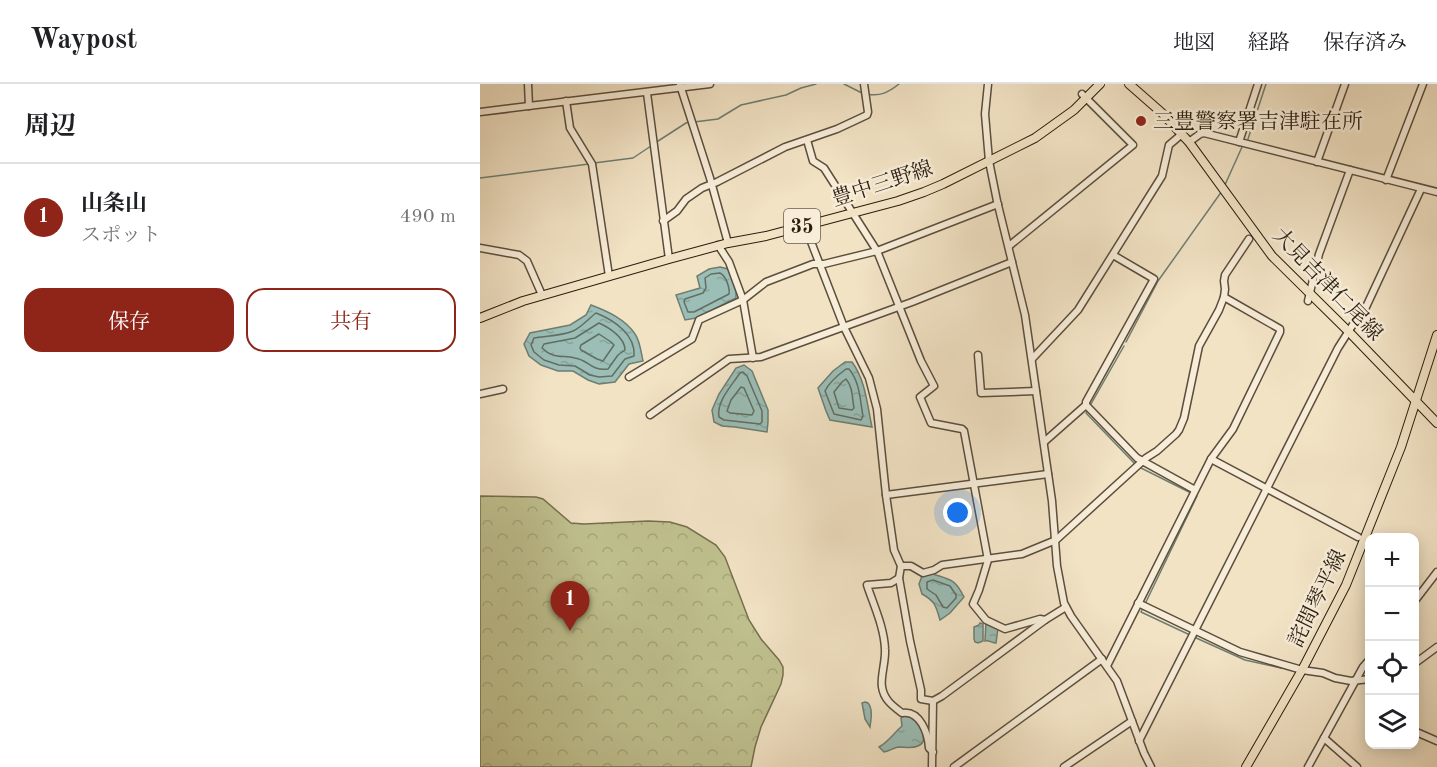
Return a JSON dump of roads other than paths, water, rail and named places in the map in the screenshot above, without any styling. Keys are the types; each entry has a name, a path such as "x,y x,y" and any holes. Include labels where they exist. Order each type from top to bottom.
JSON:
{"main road":[{"name":"豊中三野線","path":"480,318 542,295 718,245 766,236 924,192 1023,145 1045,132 1074,110 1084,96 1100,84"},
{"name":"大見吉津仁尾線","path":"1129,84 1189,142 1272,256 1309,297 1348,331 1437,423"},
{"name":"詫間琴平線","path":"1246,767 1302,670 1346,585 1390,475 1435,351 1437,335"}],"street":[{"path":"528,84 529,106"},
{"path":"480,112 710,84"},
{"path":"663,221 677,211 686,199 702,188 785,147 867,116 864,84"},
{"path":"987,84 989,161 1025,315 1044,442 1057,566 1064,603 1089,643 1117,681 1151,767"},
{"path":"1239,142 1258,84"},
{"path":"1317,162 1344,84"},
{"path":"1386,180 1423,84"},
{"path":"680,86 712,184 728,243"},
{"path":"647,93 669,259"},
{"path":"1009,246 1133,145 1084,96"},
{"path":"566,101 570,128 592,164 609,276"},
{"path":"1189,142 1204,133 1437,192"},
{"path":"1032,358 1078,310 1162,176 1169,145 1182,134"},
{"path":"807,140 813,161 824,168 877,251 921,361 934,386 920,397 931,423 964,431 987,560 973,604 986,620 1005,629 1040,619 1045,620"},
{"path":"1309,297 1319,255 1350,170"},
{"path":"1139,741 1338,348 1366,307 1421,189"},
{"path":"629,377 693,339 699,320 743,300 766,282 813,264 877,251 998,204"},
{"path":"804,224 844,326 868,378 877,408 894,550 901,566 899,578 921,698 933,701 942,696 1066,607"},
{"path":"901,566 911,566 923,573 942,565 1022,555 1056,540 1176,434 1184,418 1199,346 1224,297 1226,270 1250,239"},
{"path":"718,245 729,262 743,300 753,358"},
{"path":"480,248 519,255 527,261 542,295"},
{"path":"1044,442 1086,405 1154,279 1113,255"},
{"path":"650,415 729,359 761,357 1012,262"},
{"path":"1107,666 1211,459 1233,429 1280,329 1224,297"},
{"path":"978,355 981,393 1036,391"},
{"path":"480,394 503,389"},
{"path":"1086,405 1137,458 1139,465 1195,490"},
{"path":"1211,459 1358,537"},
{"path":"886,495 1048,474"},
{"path":"1419,595 1437,572"},
{"path":"899,578 891,582 867,585 883,633 885,662 881,686 888,702 902,713 908,712 918,718 928,738 929,748 933,752"},
{"path":"1138,603 1194,634 1240,652 1302,670 1355,681 1365,680"},
{"path":"1419,660 1437,647"},
{"path":"954,767 1102,659"},
{"path":"1308,767 1365,665"},
{"path":"932,767 933,701"},
{"path":"1064,767 1132,721"},
{"path":"1419,733 1437,741"},
{"path":"1324,738 1357,767"}],"water":[{"path":"720,267 728,269 736,288 736,298 696,318 685,320 676,295 700,288 697,276 709,269"},
{"path":"591,305 621,320 631,329 639,343 643,361 629,364 615,382 599,384 573,371 558,371 541,365 529,356 524,344 530,333 570,325 586,315"},
{"path":"845,362 852,362 857,369 872,427 830,420 826,411 818,388 833,371"},
{"path":"744,365 752,371 768,410 767,432 722,426 714,422 712,410 719,394 736,368"},
{"path":"933,574 952,581 964,597 950,613 940,620 934,604 922,594 919,584 922,576"},
{"path":"986,621 998,628 996,643 985,641"},
{"path":"980,623 983,624 983,641 978,643 974,639 974,627"},
{"path":"865,702 871,708 870,727 865,719 862,703"},
{"path":"905,715 913,716 918,723 923,736 922,744 911,748 898,747 884,752 879,747 902,726 901,718"}],"waterway":[{"path":"694,122 718,119 741,105 786,95 816,84"},
{"path":"844,84 862,93"},
{"path":"867,94 884,93 899,84"},
{"path":"1248,139 1266,84"},
{"path":"655,143 689,122"},
{"path":"594,163 633,158 651,146"},
{"path":"1224,187 1242,147"},
{"path":"480,178 589,164"},
{"path":"1126,342 1158,281 1222,191"},
{"path":"1091,404 1124,346"},
{"path":"1087,412 1135,464"},
{"path":"1139,467 1189,492"},
{"path":"1146,602 1197,496"},
{"path":"1142,610 1141,612 1190,635"},
{"path":"1194,637 1245,660 1281,668"}],"place":[{"name":"三豊警察署吉津駐在所","path":"1141,121"},
{"name":"山条山","path":"570,631"}]}
